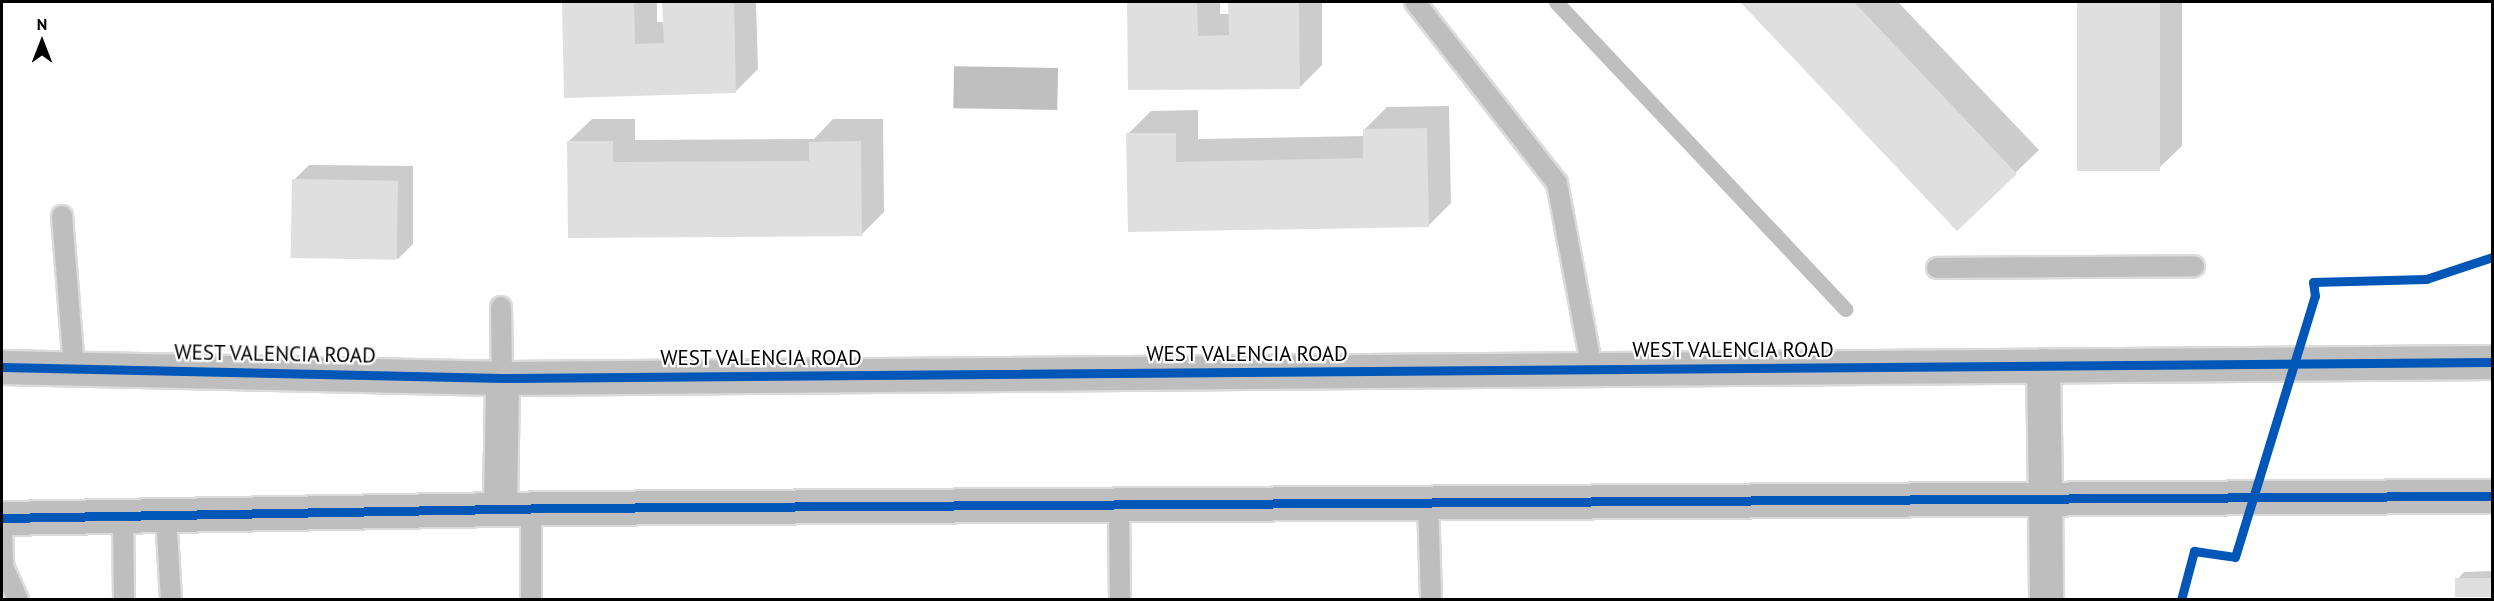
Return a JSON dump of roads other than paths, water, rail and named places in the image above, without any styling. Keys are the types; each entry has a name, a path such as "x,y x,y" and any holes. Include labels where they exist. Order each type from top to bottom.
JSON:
{"main road":[{"name":"WEST VALENCIA ROAD","path":"2,367 502,378 2493,362"},
{"path":"2043,365 2046,600"},
{"path":"502,378 515,508"},
{"path":"2,518 515,508 2493,496"}],"lane":[{"path":"1415,2 1557,183 1592,369"},
{"path":"62,216 74,367"},
{"path":"1937,268 2194,266"},
{"path":"501,307 502,378"},
{"path":"1428,502 1431,600"},
{"path":"1119,504 1120,600"},
{"path":"515,508 531,600"},
{"path":"166,515 171,600"},
{"path":"123,516 124,600"},
{"path":"2,530 3,566 18,600"}],"waterway":[{"path":"1556,2 1845,309"}]}
